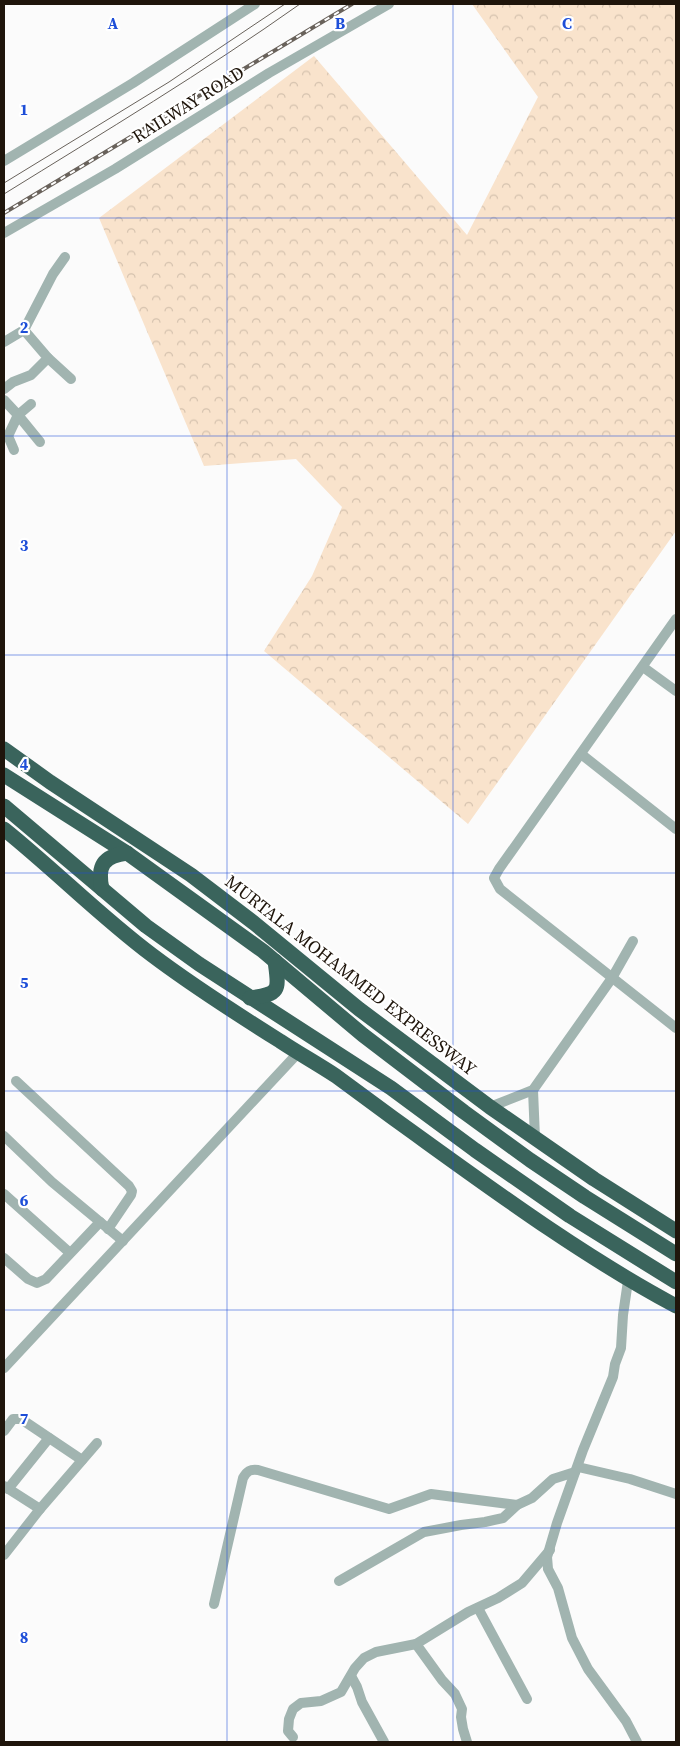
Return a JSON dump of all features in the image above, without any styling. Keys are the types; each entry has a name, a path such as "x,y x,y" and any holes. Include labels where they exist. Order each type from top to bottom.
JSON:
{"highway":[{"name":"MURTALA MOHAMMED EXPRESSWAY","path":"4,749 50,782 203,883 359,1009 490,1107 594,1180 676,1231"},
{"name":"MURTALA MOHAMMED EXPRESSWAY","path":"4,775 127,853 258,946 363,1035 464,1112 584,1197 676,1254"},
{"path":"4,806 146,926 199,964 391,1088 475,1150 570,1216 676,1282"},
{"path":"4,822 26,824"},
{"path":"4,829 44,861 91,906 152,955 196,986 336,1076 498,1192 628,1280 676,1306"},
{"path":"102,889 99,874 106,859 114,854 127,853"},
{"path":"250,998 270,995 275,989 278,983 275,961"}],"street":[{"path":"4,161 133,83 255,4"},
{"name":"RAILWAY ROAD","path":"4,233 115,168 269,73 389,4"},
{"path":"4,342 24,330 53,274 65,257"},
{"path":"24,330 48,358 71,379"},
{"path":"4,389 13,382 30,375 48,358"},
{"path":"4,400 40,442"},
{"path":"14,450 8,436 18,415 30,404"},
{"path":"676,619 499,868 494,878 500,889 676,1028"},
{"path":"643,667 676,691"},
{"path":"581,754 676,829"},
{"path":"490,1107 533,1090 612,978 633,941"},
{"path":"4,1368 298,1052"},
{"path":"4,1258 28,1279 37,1283 46,1279 70,1253 104,1225 131,1195 132,1191 129,1186 16,1081"},
{"path":"533,1090 535,1138"},
{"path":"4,1136 52,1182 123,1241"},
{"path":"4,1194 70,1253"},
{"path":"628,1280 621,1348 615,1364 613,1377 587,1438 547,1557 548,1569 558,1588 572,1638 588,1669 626,1721 637,1742"},
{"path":"4,1430 16,1418 82,1460"},
{"path":"38,1512 5,1490 49,1438"},
{"path":"4,1555 97,1443"},
{"path":"214,1604 242,1478 251,1469 389,1509 431,1494 517,1505"},
{"path":"339,1581 424,1532 503,1518 517,1505 532,1498 553,1479 577,1470 630,1479 676,1494"},
{"path":"293,1738 288,1731 289,1719 293,1708 301,1704 321,1701 341,1692 350,1676 364,1658 376,1652 416,1644 468,1612 522,1583 550,1549"},
{"path":"478,1608 527,1699"},
{"path":"416,1644 442,1680 455,1694 462,1709 462,1729 467,1742"},
{"path":"350,1676 384,1742"}],"green space":[{"path":"472,4 676,4 676,531 468,824 264,651 312,576 342,507 296,459 204,466 99,218 314,56 467,235 538,97"}],"tram line":[{"path":"4,183 169,82 285,4"},
{"path":"4,194 191,78 300,4"}],"railway":[{"path":"4,213 352,4"}]}
